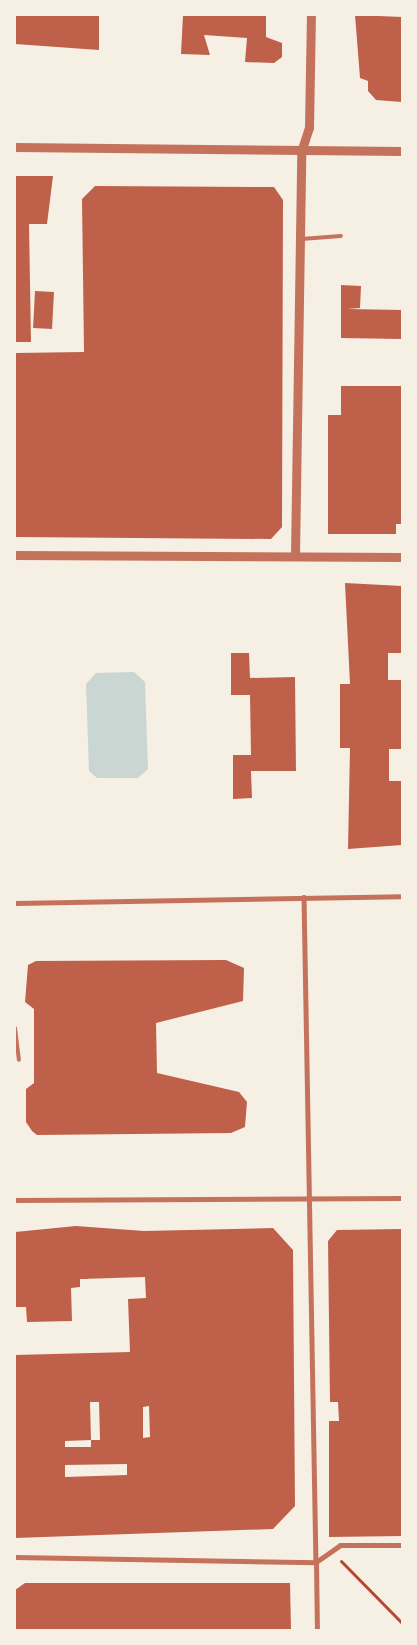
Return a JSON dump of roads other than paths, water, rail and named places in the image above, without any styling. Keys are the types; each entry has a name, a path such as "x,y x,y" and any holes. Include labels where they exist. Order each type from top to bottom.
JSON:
{"street":[{"path":"295,555 301,152 310,128 311,15"},
{"path":"15,147 301,152 402,151"},
{"path":"15,555 402,556"},
{"path":"15,903 402,896"},
{"path":"304,897 318,1630"},
{"path":"15,1200 402,1198"},
{"path":"15,1557 316,1562 340,1545 402,1545"}],"lane":[{"path":"300,239 341,236"},
{"path":"15,1028 19,1060"}]}
